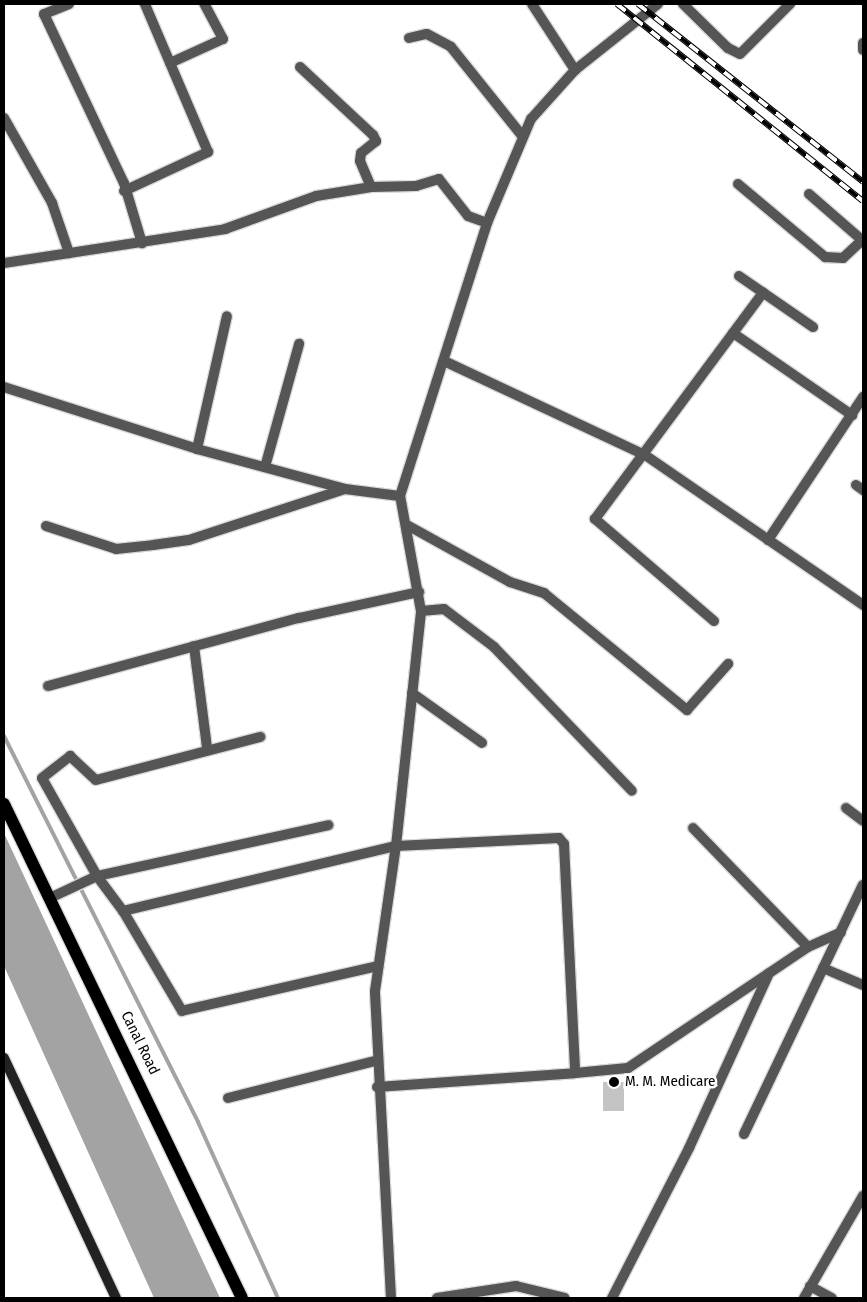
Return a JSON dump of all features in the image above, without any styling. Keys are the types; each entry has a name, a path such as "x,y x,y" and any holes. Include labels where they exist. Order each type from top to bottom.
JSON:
{"main road":[{"name":"Canal Road","path":"4,804 52,897 242,1298"},
{"path":"4,1058 116,1298"}],"street":[{"path":"70,4 44,14 124,191 142,242"},
{"path":"124,191 208,152 145,4"},
{"path":"170,63 223,39 204,4"},
{"path":"532,4 575,70"},
{"path":"390,1298 375,1061 378,966 396,846 421,611 408,525 400,496 487,223 523,137 547,96 575,70 658,4"},
{"path":"683,4 728,48 740,54 790,4"},
{"path":"409,38 427,34 451,46 523,137"},
{"path":"863,43 860,47 863,50"},
{"path":"300,67 373,135 376,141 361,153 371,187"},
{"path":"4,118 52,204 70,253"},
{"path":"4,263 225,228 316,196 371,187 416,186 439,179 468,216 487,223"},
{"path":"738,184 826,257 843,258 863,240 809,194"},
{"path":"739,276 813,327"},
{"path":"714,621 597,524 598,514 645,455 763,293"},
{"path":"197,449 227,316"},
{"path":"733,333 852,415"},
{"path":"265,468 299,344"},
{"path":"444,361 645,455 863,605"},
{"path":"4,387 197,449 265,468 346,489 400,496"},
{"path":"768,540 863,397"},
{"path":"46,526 116,549 162,544 189,540 346,489"},
{"path":"408,525 510,582 544,593 684,708 690,708 728,664"},
{"path":"48,686 194,646 419,592"},
{"path":"421,611 444,609 494,647 632,790"},
{"path":"194,646 207,748"},
{"path":"412,693 482,742"},
{"path":"260,737 207,748 96,780 70,756 42,778 97,876 123,911 182,1011 378,966"},
{"path":"846,808 863,821"},
{"path":"52,897 97,876 328,825"},
{"path":"693,828 808,947"},
{"path":"123,911 396,846 562,840 575,1072"},
{"path":"744,1134 863,885"},
{"path":"377,1087 628,1068 769,972 808,947 840,932"},
{"path":"823,968 863,985"},
{"path":"612,1298 689,1148 769,972"},
{"path":"228,1098 375,1061"},
{"path":"804,1298 863,1196"},
{"path":"437,1298 516,1286 565,1298"},
{"path":"810,1286 832,1298"}],"shaded area":[{"path":"4,833 220,1298 154,1298 4,966"}],"building":[{"path":"603,1082 624,1082 624,1111 603,1111"}],"waterway":[{"path":"4,736 198,1122 278,1298"}],"railway":[{"path":"617,4 863,201"},
{"path":"638,4 863,182"}],"place":[{"name":"M. M. Medicare","path":"614,1082"}]}
